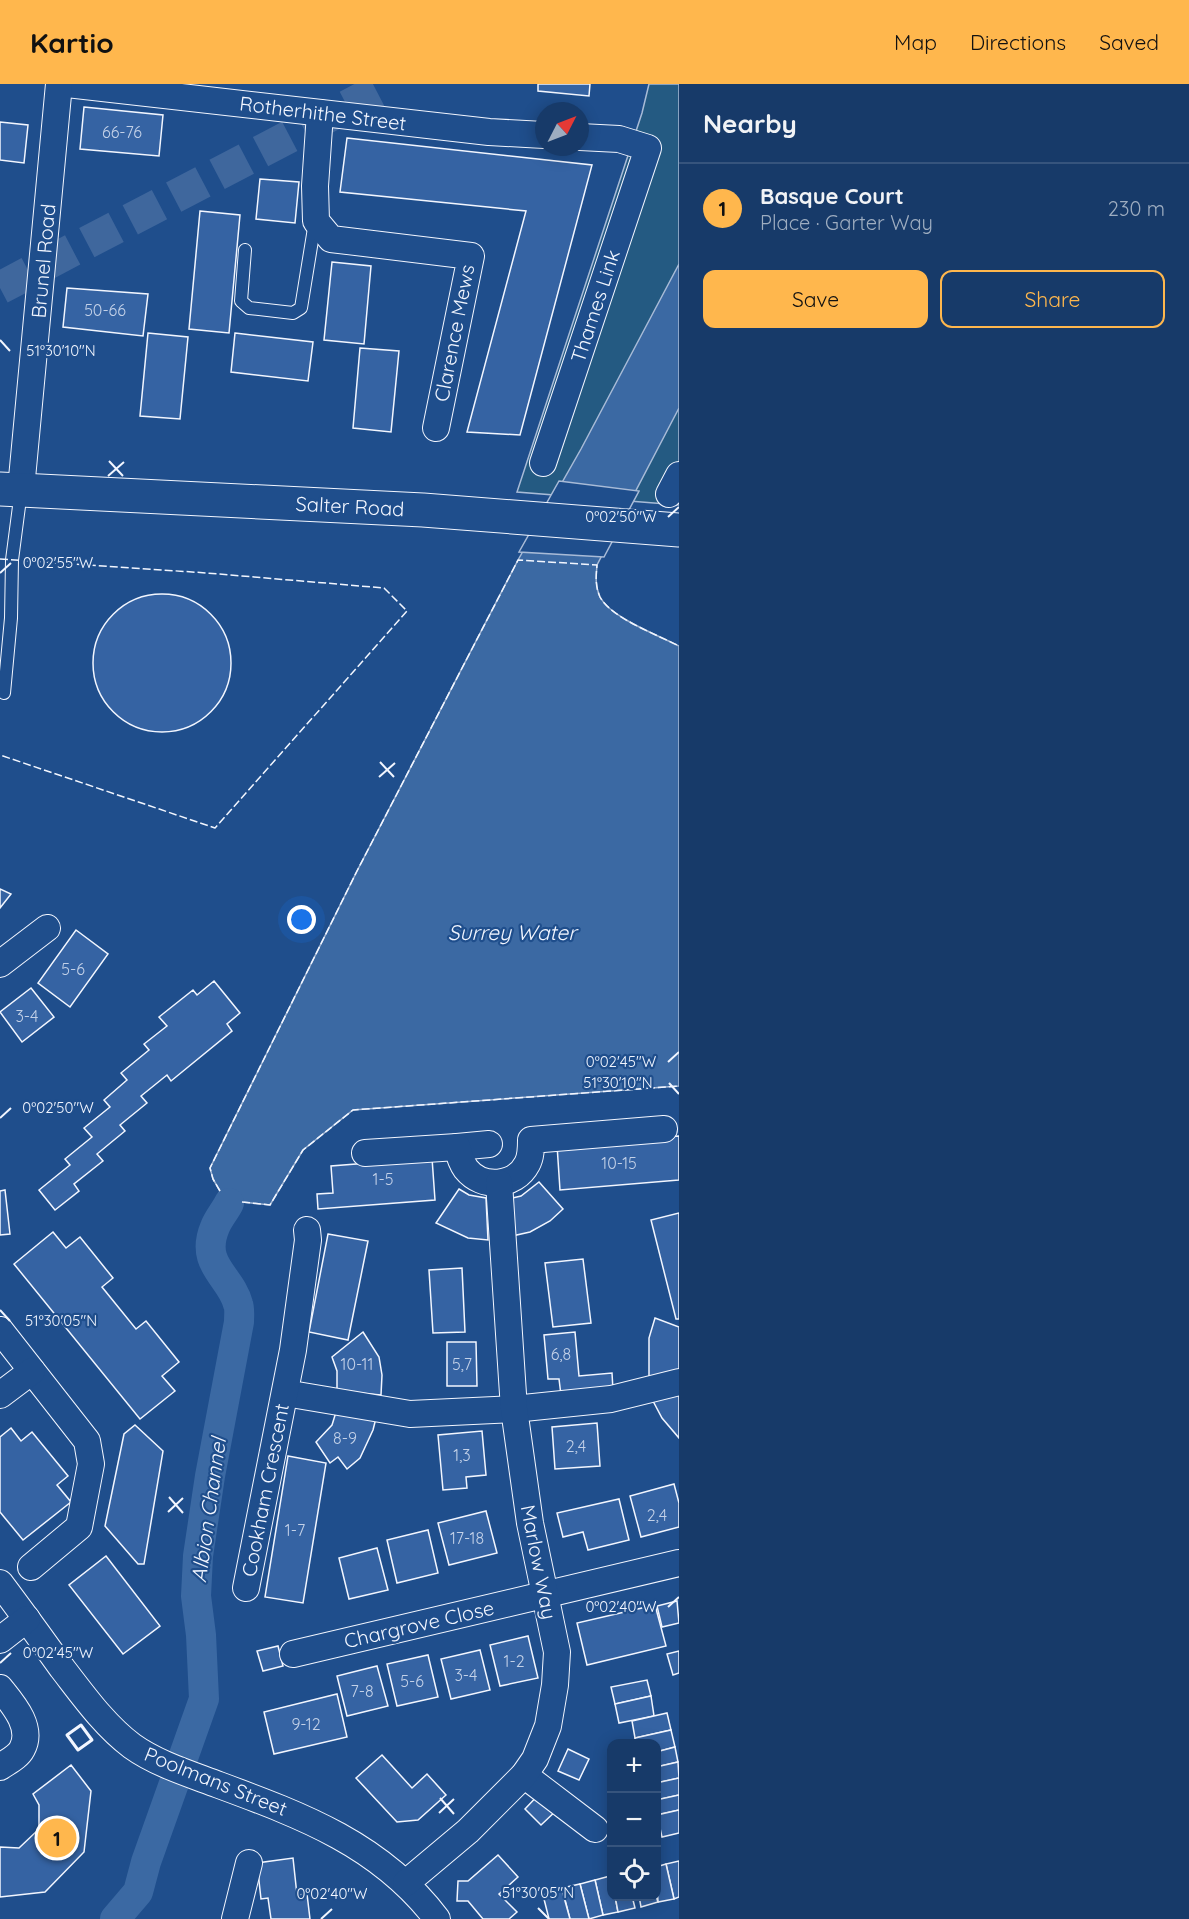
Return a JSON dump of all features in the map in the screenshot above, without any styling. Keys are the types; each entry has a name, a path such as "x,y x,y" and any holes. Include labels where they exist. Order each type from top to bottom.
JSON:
{"main road":[{"name":"Salter Road","path":"10,489 442,512 679,530"}],"street":[{"name":"Brunel Road","path":"10,489 59,84"},
{"name":"Rotherhithe Street","path":"67,84 489,132 535,135"},
{"path":"316,220 315,186 320,113"},
{"name":"Thames Link","path":"543,463 648,148 619,139 589,137"},
{"name":"Clarence Mews","path":"316,220 331,239 471,256 436,428"},
{"path":"0,964 46,928"},
{"path":"365,1153 664,1129"},
{"path":"458,1147 460,1160 466,1170 476,1178 499,1184 519,1174 528,1164 531,1140"},
{"name":"Marlow Way","path":"406,1883 468,1831 524,1775 535,1759 548,1726 555,1685 557,1652 530,1523 514,1409 499,1184"},
{"name":"Cookham Crescent","path":"246,1588 285,1393 308,1240 307,1230"},
{"path":"0,1330 87,1441 91,1464 79,1527 31,1568"},
{"path":"0,1395 32,1371"},
{"name":"Cookham Crescent","path":"285,1393 410,1414 514,1409 611,1399 679,1382"},
{"name":"Chargrove Close","path":"292,1653 679,1563"},
{"name":"Poolmans Street","path":"0,1583 88,1703 111,1727 139,1750 170,1766 300,1816 352,1842 406,1883 437,1919"},
{"path":"0,1640 27,1619"},
{"path":"0,1688 24,1724 25,1737 23,1748 0,1767"},
{"path":"524,1775 594,1829"},
{"path":"235,1919 249,1863"}],"lane":[{"path":"245,250 241,300 249,308 293,313 301,308 316,220"},
{"path":"4,693 11,618 10,489"}],"shaded area":[{"path":"649,84 679,84 679,505 517,492 642,113"}],"water":[{"name":"Surrey Water","path":"679,264 679,408 597,565 596,577 600,597 614,612 679,646 679,1086 353,1110 303,1150 270,1205 242,1202 239,1208 218,1196 220,1191 210,1168 357,871 518,560 581,449"}],"pier":[{"path":"559,481 639,491 604,557 519,552"}],"building":[{"path":"538,84 590,84 589,96 538,91"},
{"path":"84,107 163,115 159,156 80,149"},
{"path":"0,122 28,125 24,163 0,160"},
{"path":"347,138 592,165 520,435 467,432 526,211 340,192"},
{"path":"260,179 299,182 295,223 256,219"},
{"path":"200,211 240,215 229,333 189,329"},
{"path":"332,262 371,266 364,344 324,340"},
{"path":"67,288 148,294 143,336 63,327"},
{"path":"148,333 188,337 180,419 140,416"},
{"path":"235,333 313,342 308,381 231,372"},
{"path":"360,348 399,351 391,432 353,428"},
{"path":"162,594 189,599 201,605 211,614 220,624 226,636 231,663 226,690 220,702 211,712 201,721 189,727 162,732 135,727 123,721 113,712 104,702 98,690 93,663 98,636 104,624 113,614 123,605 135,599"},
{"path":"0,889 11,894 0,908"},
{"path":"76,930 108,954 70,1007 38,983"},
{"path":"214,981 240,1013 227,1024 232,1031 171,1081 167,1075 141,1096 147,1103 120,1125 125,1131 97,1154 103,1161 74,1184 79,1191 55,1210 39,1190 70,1165 65,1159 92,1137 84,1128 110,1107 104,1100 127,1080 121,1073 149,1050 144,1044 167,1026 159,1017 193,990 197,995"},
{"path":"31,988 54,1017 22,1042 0,1012"},
{"path":"679,1136 679,1180 560,1190 557,1145"},
{"path":"432,1158 435,1200 318,1209 317,1194 333,1193 331,1166"},
{"path":"539,1182 563,1209 550,1221 530,1232 512,1236 508,1199 521,1196"},
{"path":"459,1189 469,1195 486,1198 488,1240 468,1238 436,1223"},
{"path":"5,1190 10,1234 0,1235 0,1191"},
{"path":"679,1213 679,1319 676,1319 651,1220"},
{"path":"53,1232 66,1248 80,1237 113,1278 102,1287 136,1329 146,1321 179,1362 162,1376 175,1391 140,1419 14,1264"},
{"path":"328,1234 368,1241 348,1340 309,1332"},
{"path":"583,1259 591,1323 553,1327 545,1263"},
{"path":"462,1268 465,1332 433,1333 429,1270"},
{"path":"655,1318 679,1327 679,1370 649,1377 649,1338"},
{"path":"363,1332 379,1357 382,1375 381,1395 337,1391 337,1371 332,1357"},
{"path":"575,1332 579,1376 612,1373 613,1390 561,1395 559,1379 548,1379 544,1335"},
{"path":"447,1342 476,1342 477,1386 447,1386"},
{"path":"679,1394 679,1438 662,1418 653,1401"},
{"path":"336,1412 376,1418 360,1458 347,1469 338,1457 330,1463 316,1442 332,1425"},
{"path":"597,1423 600,1466 555,1469 552,1427"},
{"path":"135,1425 163,1451 144,1564 138,1564 105,1526 124,1434"},
{"path":"11,1428 21,1441 32,1432 68,1476 57,1485 71,1502 23,1540 0,1512 0,1437"},
{"path":"482,1431 486,1475 466,1477 467,1488 443,1490 438,1435"},
{"path":"288,1456 326,1463 303,1603 265,1597"},
{"path":"674,1484 679,1503 679,1527 641,1537 630,1496"},
{"path":"619,1499 629,1540 588,1550 583,1532 563,1537 557,1513"},
{"path":"486,1511 497,1553 449,1565 438,1523"},
{"path":"428,1530 438,1573 397,1583 387,1540"},
{"path":"377,1548 388,1590 349,1599 339,1558"},
{"path":"106,1556 160,1626 123,1654 69,1585"},
{"path":"677,1601 679,1623 662,1627 657,1606"},
{"path":"655,1605 666,1646 587,1665 577,1623"},
{"path":"528,1636 538,1678 500,1686 490,1645"},
{"path":"278,1646 283,1666 263,1671 257,1651"},
{"path":"480,1650 490,1690 451,1699 441,1659"},
{"path":"679,1651 679,1673 673,1675 667,1654"},
{"path":"428,1655 438,1697 397,1706 387,1664"},
{"path":"377,1666 388,1706 347,1716 337,1676"},
{"path":"647,1680 651,1696 615,1704 611,1687"},
{"path":"337,1694 347,1737 274,1754 264,1712"},
{"path":"651,1696 654,1716 619,1723 615,1704"},
{"path":"667,1713 671,1730 635,1738 632,1721"},
{"path":"671,1730 675,1747 661,1751 661,1739 635,1738"},
{"path":"675,1747 678,1762 661,1766 661,1751"},
{"path":"568,1749 589,1759 579,1780 558,1771"},
{"path":"382,1755 412,1788 427,1774 446,1795 418,1820 397,1822 356,1778"},
{"path":"678,1762 679,1778 661,1782 661,1766"},
{"path":"71,1765 91,1791 84,1852 45,1892 0,1897 0,1847 19,1848 39,1829 39,1805 33,1794"},
{"path":"679,1778 679,1795 661,1799 661,1782"},
{"path":"542,1791 559,1808 541,1825 525,1809"},
{"path":"679,1795 679,1810 661,1814 661,1799"},
{"path":"679,1810 679,1833 662,1837 661,1814"},
{"path":"498,1855 518,1877 499,1894 517,1912 509,1919 483,1919 468,1901 457,1901 458,1881 468,1881"},
{"path":"293,1858 297,1895 307,1894 310,1919 271,1919 268,1898 261,1899 257,1863"},
{"path":"679,1861 679,1897 674,1899 666,1864"},
{"path":"666,1864 674,1899 658,1902 661,1901 661,1866"},
{"path":"607,1877 607,1901 616,1901 618,1912 603,1915 595,1880"},
{"path":"595,1880 603,1915 589,1919 580,1884"},
{"path":"580,1884 589,1919 570,1919 562,1888"},
{"path":"562,1890 570,1919 549,1919 543,1895"},
{"path":"616,1901 633,1901 635,1908 618,1912"},
{"path":"640,1901 658,1902 641,1907"}],"waterway":[{"name":"Albion Channel","path":"115,1919 138,1892 146,1862 204,1699 201,1635 196,1596 198,1556 210,1476 239,1322 239,1306 213,1261 211,1240 216,1224 229,1203"}],"tunnel":[{"path":"0,288 390,84"}],"fence":[{"path":"0,559 384,588 407,611 215,828 0,755"},
{"path":"220,1191 210,1168 357,871 518,560 597,565 597,589 606,605 624,619 679,646"},
{"path":"242,1202 270,1205 303,1150 353,1110 679,1086"}],"wall":[{"path":"81,1725 92,1740 78,1750 67,1735 81,1725"}],"place":[{"name":"Basque Court","path":"57,1838"}]}
